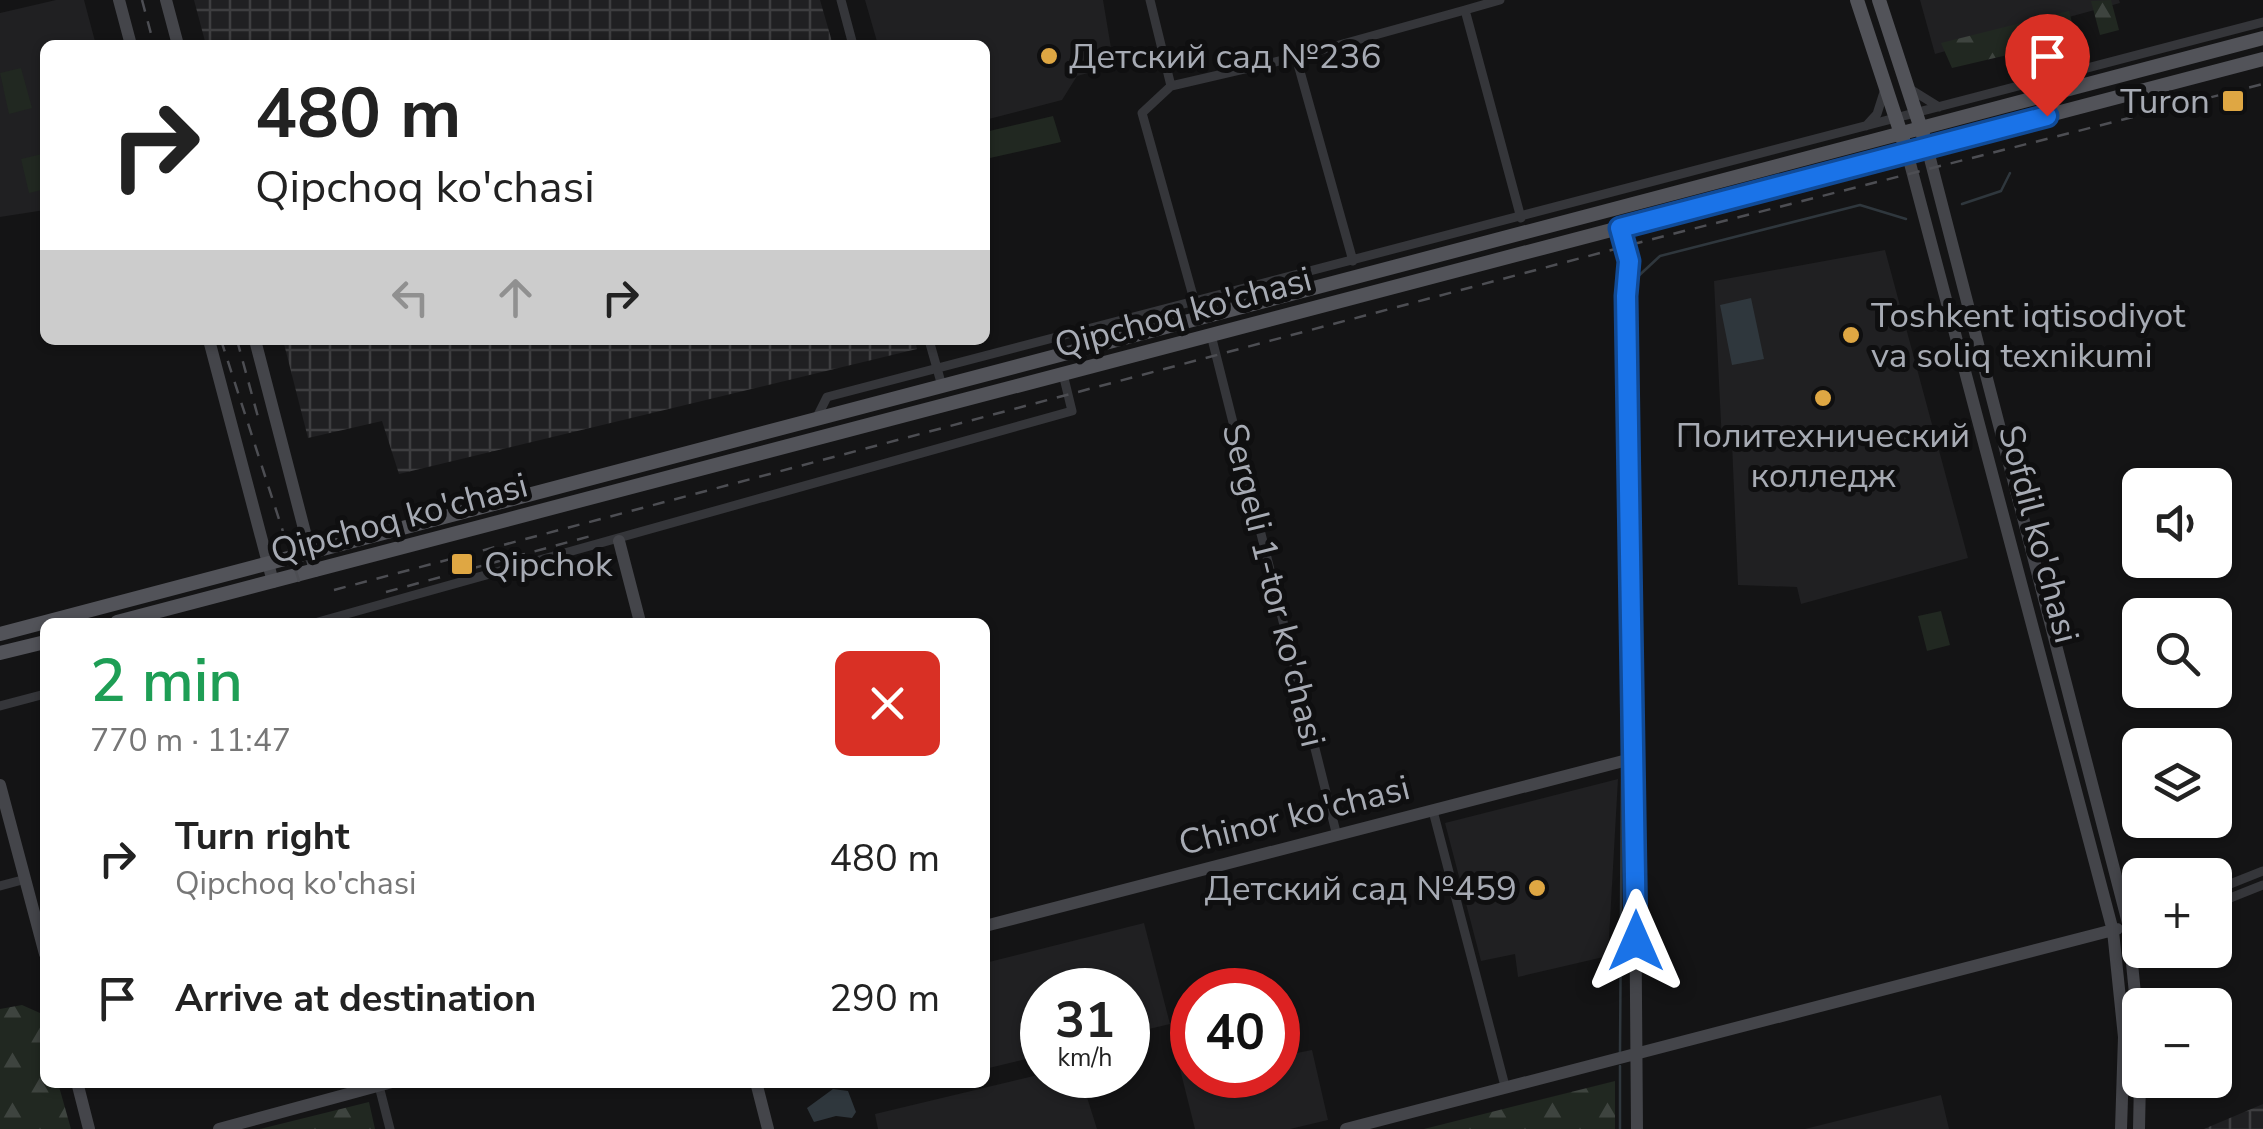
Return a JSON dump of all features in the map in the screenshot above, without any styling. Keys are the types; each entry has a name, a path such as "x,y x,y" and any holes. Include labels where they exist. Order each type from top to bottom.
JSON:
{"main road":[{"path":"1858,0 1906,152"},
{"path":"1879,0 1926,147"},
{"name":"Qipchoq ko'chasi","path":"60,618 1656,198 1898,126 2263,38"},
{"name":"Qipchoq ko'chasi","path":"134,618 2263,59"},
{"path":"2153,67 2158,86"},
{"path":"1906,152 1918,121"},
{"path":"1656,198 1662,217"},
{"path":"1095,346 1100,364"},
{"path":"816,419 822,438"},
{"path":"508,500 513,519"},
{"name":"Qipchoq ko'chasi","path":"0,634 40,623"},
{"path":"0,653 40,643"}],"street":[{"path":"119,0 130,40"},
{"path":"166,0 177,40"},
{"path":"841,0 851,40"},
{"path":"1150,0 1171,86"},
{"path":"1195,303 1142,113 1171,86 1296,57 1500,0"},
{"path":"1465,10 1521,218"},
{"name":"Qipchoq ko'chasi","path":"1918,121 1941,107 2263,22"},
{"path":"1296,57 1353,261"},
{"path":"1905,80 1918,97 1941,107"},
{"path":"1864,127 1877,114 1885,85"},
{"name":"Qipchoq ko'chasi","path":"816,419 827,396 1864,127 1898,126"},
{"name":"Sofdil ko'chasi","path":"1926,147 2122,880"},
{"name":"Sofdil ko'chasi","path":"1906,152 2113,931 2124,1037 2121,1129"},
{"path":"1919,201 1939,195"},
{"path":"1620,228 1629,261 1625,1054 1637,1129"},
{"name":"Sergeli 1-tor ko'chasi","path":"1212,335 1337,836"},
{"path":"209,345 273,582"},
{"path":"256,345 316,570"},
{"path":"931,345 942,386"},
{"path":"333,618 619,542 837,473 1072,411 1063,374"},
{"path":"2005,523 2023,518"},
{"path":"619,542 639,618"},
{"path":"0,706 40,695"},
{"name":"Chinor ko'chasi","path":"990,925 1626,760"},
{"path":"0,786 40,934"},
{"path":"1432,810 1505,1086"},
{"path":"2232,884 2263,872"},
{"path":"0,886 26,879"},
{"path":"2232,898 2263,886"},
{"path":"1346,1129 1625,1054 2122,929"},
{"path":"79,1088 89,1129"},
{"path":"219,1129 371,1088"},
{"path":"386,1088 390,1129"},
{"path":"758,1088 768,1129"},
{"path":"2139,1129 2140,1098"}],"shaded area":[{"path":"56,0 84,0 95,40 40,40 40,211 0,217 0,13"},
{"path":"194,0 820,0 832,40 205,40"},
{"name":"Детский сад №236","path":"865,0 1103,0 1114,66 1077,76 1062,100 990,119 990,40 877,40"},
{"path":"1920,0 2119,0 2120,3 1935,54"},
{"name":"Политехнический колледж","path":"1885,250 1968,558 1801,604 1797,587 1738,585 1732,443 1722,443 1714,281"},
{"path":"1751,298 1764,359 1732,365 1720,305"},
{"path":"284,345 916,345 917,349 399,474 382,421 308,438"},
{"name":"Детский сад №459","path":"1618,779 1608,956 1518,977 1515,954 1481,961 1445,823"},
{"path":"1144,923 1170,1024 1150,1029 1150,968 1020,968 1020,1060 990,1068 990,962"},
{"path":"1312,1050 1328,1120 1290,1129 1195,1129 1187,1098 1300,1098 1300,1052"},
{"path":"1020,1079 1020,1098 1087,1098 1097,1129 878,1129 875,1114"},
{"path":"833,1089 848,1091 856,1112 852,1118 836,1116 814,1122 807,1108"},
{"path":"1941,1095 1949,1129 1805,1129"},
{"path":"2263,1104 2263,1129 2204,1129"}],"green space":[{"path":"2111,0 2119,30 2100,35 2091,1"},
{"path":"2069,11 2076,39 1952,68 1941,43"},
{"path":"21,68 32,108 9,114 0,73"},
{"path":"1053,116 1061,142 990,158 990,131"},
{"path":"40,154 40,190 29,193 21,159"},
{"path":"1941,611 1950,645 1927,651 1918,616"},
{"path":"22,1005 40,1013 40,1088 59,1088 71,1129 0,1129 0,1009"},
{"path":"1615,1081 1615,1129 1424,1129"},
{"path":"369,1102 375,1129 260,1129"}],"waterway":[{"path":"1962,204 2001,191 2010,173"},
{"path":"1632,282 1660,256 1860,205 1906,219"},
{"path":"1619,301 1622,758"},
{"path":"1620,1053 1622,766"},
{"path":"1620,1066 1620,1129"}],"railway":[{"path":"142,0 153,40"},
{"path":"334,590 1645,241 2263,84"},
{"path":"223,345 300,584"},
{"path":"238,345 258,417"},
{"path":"386,592 598,534"}],"place":[{"name":"Детский сад №236","path":"1049,56"},
{"name":"Turon","path":"2233,101"},
{"name":"Toshkent iqtisodiyot va soliq texnikumi","path":"1851,335"},
{"name":"Политехнический колледж","path":"1823,398"},
{"name":"Qipchok","path":"462,564"},
{"name":"Детский сад №459","path":"1537,888"}],"route":[{"path":"1636,941 1634,610 1626,296 1629,261 1620,228 2047,116"}]}
